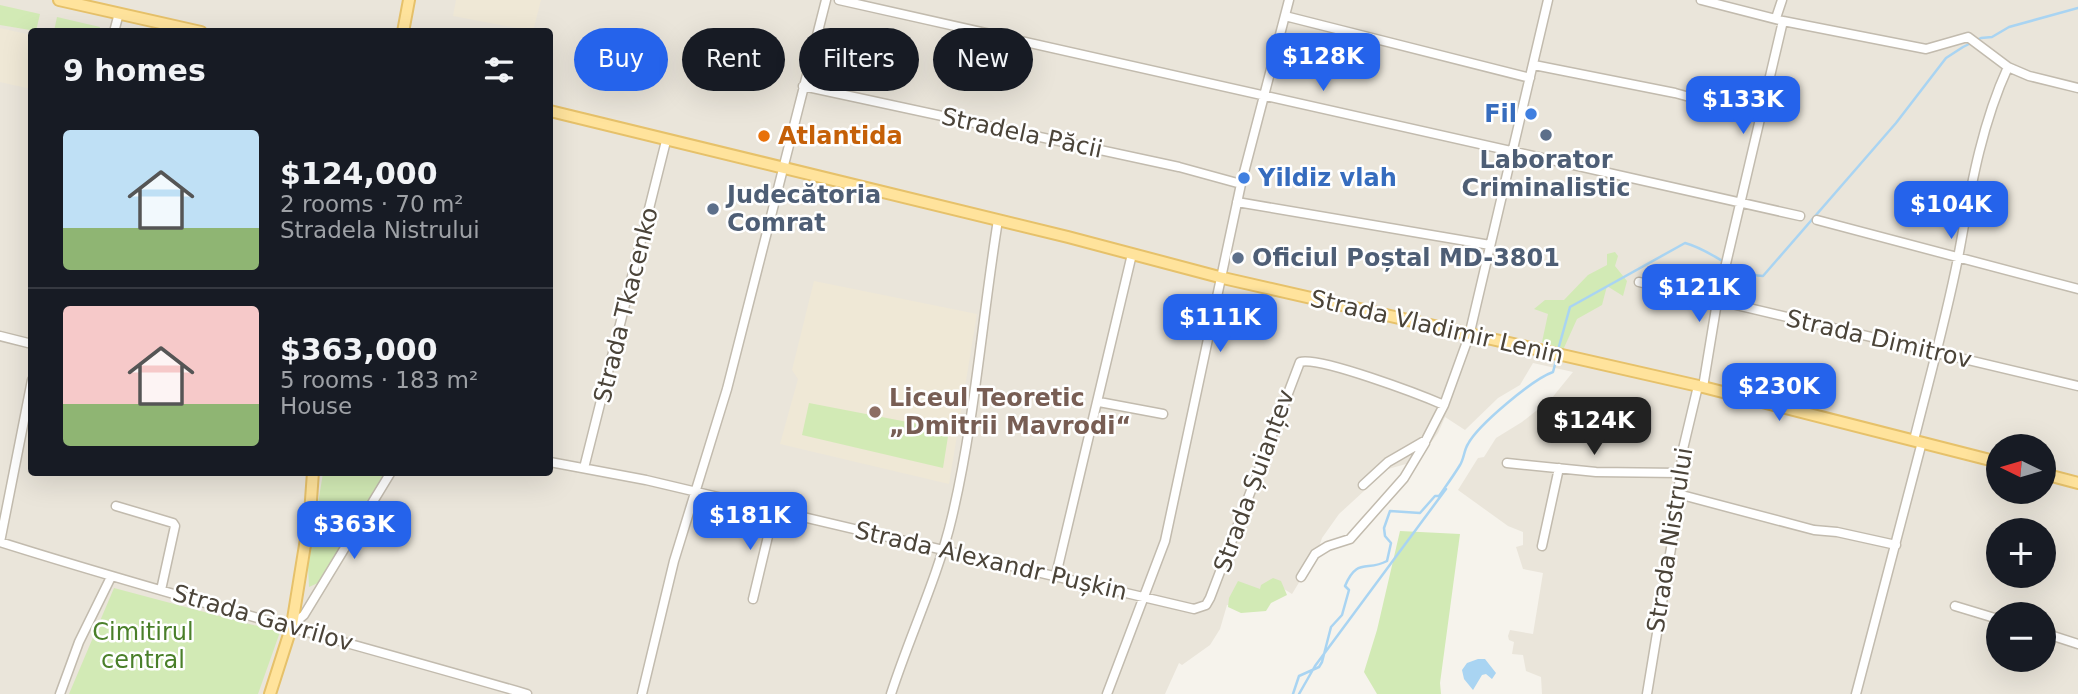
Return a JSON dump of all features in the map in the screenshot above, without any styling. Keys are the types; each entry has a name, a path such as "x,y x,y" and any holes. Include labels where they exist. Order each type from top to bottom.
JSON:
{"main road":[{"path":"59,0 184,28"},
{"path":"403,28 409,0"},
{"name":"Strada Vladimir Lenin","path":"553,112 998,220 1223,278 1700,387 1986,459"},
{"path":"270,694 292,625 308,526 313,476"},
{"path":"2056,477 2078,483"}],"street":[{"path":"818,28 825,0"},
{"path":"839,0 1800,216"},
{"path":"1107,694 1158,565 1172,514 1241,184 1289,0"},
{"path":"1301,577 1315,554 1328,546 1350,539 1404,478 1444,405 1469,336 1548,0"},
{"path":"1701,0 1780,20 1926,49 1968,37 2008,67 2029,76 2078,88"},
{"name":"Strada Nistrului","path":"1647,694 1680,473 1739,202 1762,117 1782,0"},
{"path":"115,28 119,13"},
{"path":"1285,16 1530,78"},
{"path":"1534,65 1675,93 1762,117"},
{"path":"1856,694 1896,545 1975,167 1992,108 2008,67"},
{"path":"642,694 657,624 727,390 802,91"},
{"name":"Stradela Păcii","path":"826,91 1179,167 1241,184"},
{"name":"Strada Tkacenko","path":"584,468 666,141"},
{"path":"1237,202 1490,245"},
{"path":"891,694 944,548 970,418 998,220"},
{"path":"1817,220 2078,289"},
{"path":"1056,575 1132,254"},
{"name":"Strada Dimitrov","path":"1639,282 2078,386"},
{"path":"0,336 28,343"},
{"name":"Strada Șuianțev","path":"1145,597 1194,609 1206,605 1225,562 1300,362 1313,361 1444,405"},
{"path":"0,542 28,400"},
{"path":"1099,401 1163,414"},
{"path":"1363,485 1388,462 1426,440"},
{"name":"Strada Alexandr Pușkin","path":"553,463 696,491 1145,597"},
{"path":"1507,463 1622,473 1680,473"},
{"path":"1542,546 1559,468"},
{"path":"292,625 304,615 389,476"},
{"path":"1678,494 1814,530 1837,532 1896,545"},
{"path":"117,506 173,523 175,526 161,590"},
{"path":"753,599 774,510"},
{"name":"Strada Gavrilov","path":"0,542 111,577 292,625 527,694"},
{"path":"60,694 79,642 111,577"},
{"path":"1955,606 1986,615"},
{"path":"2056,637 2078,644"}],"shaded area":[{"path":"0,0 2078,0 2078,694 1542,694 1541,677 1526,671 1523,655 1512,654 1514,642 1509,640 1508,636 1510,630 1533,634 1543,573 1523,569 1516,547 1523,545 1523,532 1508,526 1458,490 1478,458 1484,457 1496,438 1551,399 1573,372 1533,363 1520,385 1498,398 1465,430 1445,417 1438,433 1417,461 1388,469 1339,514 1322,538 1317,553 1292,594 1284,589 1263,610 1227,605 1220,629 1210,645 1182,665 1179,663 1165,694 0,694"},
{"path":"456,0 541,0 534,28 517,28 453,16"},
{"path":"0,28 28,34 28,88 0,82"},
{"name":"Liceul Teoretic „Dmitrii Mavrodi“","path":"814,281 977,314 949,484 780,444 798,379 792,370"}],"green space":[{"path":"0,5 40,14 37,28 28,30 0,25"},
{"path":"57,17 100,27 100,28 55,28"},
{"path":"1615,252 1618,256 1615,266 1627,281 1623,296 1607,286 1602,305 1577,319 1563,350 1542,342 1548,314 1534,309 1545,300 1564,300 1588,275 1607,265 1607,254"},
{"path":"809,403 949,430 943,468 802,435"},
{"path":"323,476 385,476 318,583 309,587 308,565"},
{"path":"1400,531 1460,534 1440,683 1441,694 1377,694 1364,672 1377,630"},
{"path":"1273,578 1281,581 1287,595 1271,603 1266,611 1241,613 1228,607 1229,598 1238,581 1260,589 1261,585"},
{"name":"Cimitirul central","path":"114,588 280,632 258,694 69,694"}],"water":[{"path":"1485,659 1496,673 1492,679 1486,674 1482,675 1473,690 1464,679 1462,670 1467,663"}],"waterway":[{"path":"1558,350 1570,307 1685,243 1733,267 1752,275 1763,276 1896,123 1946,58 1981,38 1992,37 2009,27 2078,8"},
{"path":"1293,694 1299,676 1319,667 1322,662 1331,627 1342,615 1349,590 1345,586 1349,577 1358,568 1387,561 1391,543 1385,536 1384,528 1390,511 1420,513 1435,496 1439,496 1460,465 1474,436 1520,393 1553,372 1557,357"},
{"path":"1299,694 1315,666 1446,489"}],"place":[{"name":"Fil","path":"1531,114"},
{"name":"Laborator Criminalistic","path":"1546,135"},
{"name":"Atlantida","path":"764,136"},
{"name":"Yildiz vlah","path":"1244,178"},
{"name":"Judecătoria Comrat","path":"713,209"},
{"name":"Oficiul Poștal MD-3801","path":"1238,258"},
{"name":"Liceul Teoretic „Dmitrii Mavrodi“","path":"875,412"}]}
